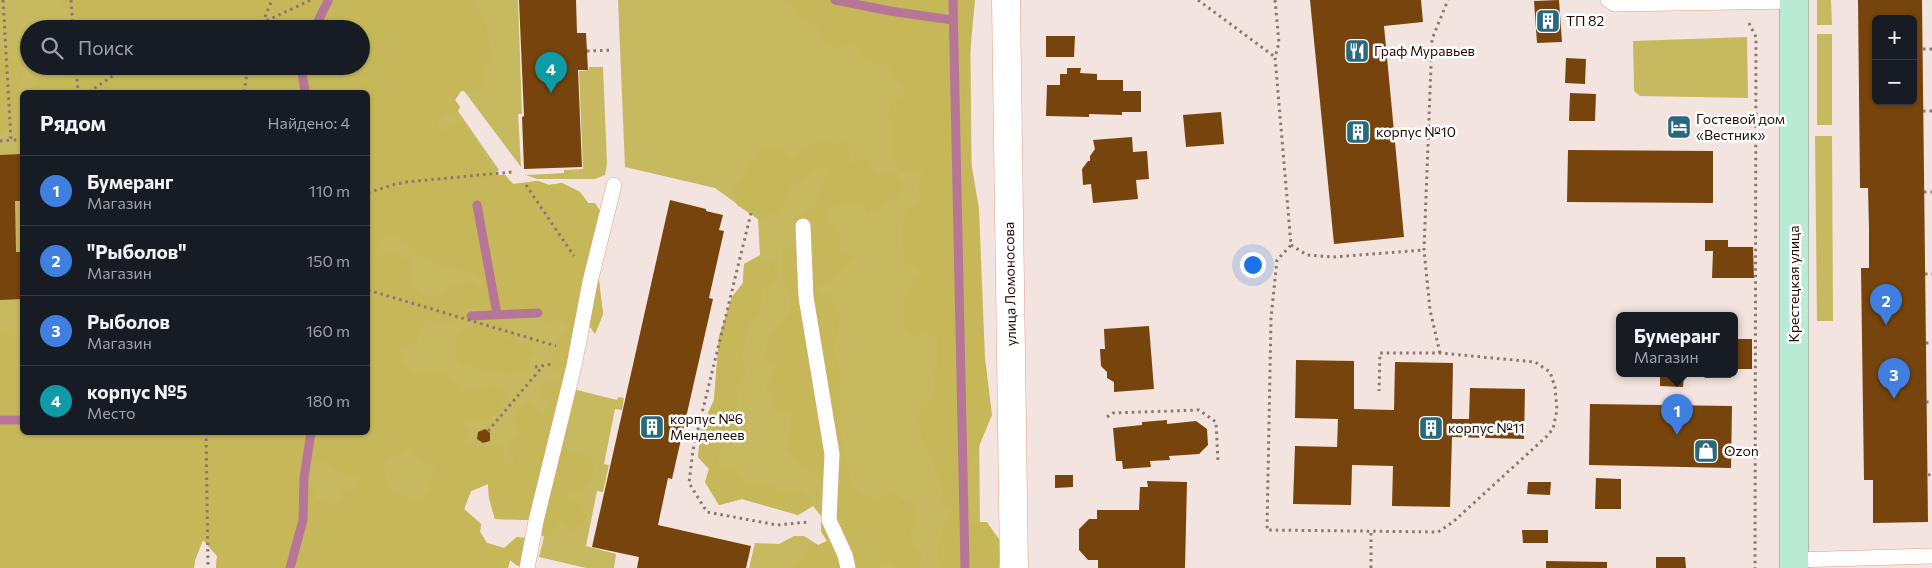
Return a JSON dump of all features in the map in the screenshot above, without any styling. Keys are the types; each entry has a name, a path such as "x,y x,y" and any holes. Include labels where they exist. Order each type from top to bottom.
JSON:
{"main road":[{"name":"Крестецкая улица","path":"1794,0 1794,564"}],"street":[{"name":"улица Ломоносова","path":"1006,0 1014,568"}],"lane":[{"path":"1608,0 1616,4 1794,0"},
{"path":"527,568 536,521 577,352 590,282 614,185"},
{"path":"803,226 806,297 832,454 829,520 845,556 848,568"},
{"path":"1794,564 1932,556"}],"path":[{"path":"3,0 12,140"},
{"path":"70,0 72,20"},
{"path":"264,20 272,0"},
{"path":"267,20 311,0"},
{"path":"1198,0 1275,57"},
{"path":"1275,0 1279,43 1275,57 1291,245 1277,260 1271,318 1267,530 1438,532 1453,522 1553,429 1557,410 1555,387 1550,372 1535,362 1440,353 1380,354 1379,391"},
{"path":"1440,353 1430,310 1424,250 1432,39 1448,0"},
{"path":"1739,1 1756,37 1755,568"},
{"path":"1923,50 1932,49"},
{"path":"587,51 613,50"},
{"path":"77,75 78,90"},
{"path":"92,90 113,75"},
{"path":"244,90 247,75"},
{"path":"1923,111 1932,111"},
{"path":"0,141 20,140"},
{"path":"370,193 406,182 512,172"},
{"path":"526,185 590,282"},
{"path":"1924,192 1932,192"},
{"path":"750,213 693,450 689,483 707,512 777,525 829,520"},
{"path":"1291,245 1307,254 1332,257 1424,250"},
{"path":"1925,274 1932,274"},
{"path":"370,291 468,322 577,352"},
{"path":"1926,343 1932,343"},
{"path":"488,431 543,366"},
{"path":"1926,402 1932,402"},
{"path":"1107,417 1113,413 1199,410 1216,422 1218,461"},
{"path":"206,435 208,568"},
{"path":"1370,568 1372,531"}],"shaded area":[{"path":"0,0 518,0 522,114 518,114 521,167 464,91 461,91 455,100 460,107 458,111 499,170 496,172 498,175 505,175 513,184 538,181 549,185 562,183 580,192 588,203 595,203 590,264 599,281 603,314 595,334 586,321 573,389 617,400 618,397 624,398 622,410 615,409 604,464 609,465 603,492 597,491 586,546 616,554 614,568 586,568 539,557 544,537 530,520 495,519 489,498 488,484 471,491 464,509 481,524 480,532 487,543 504,548 517,537 538,551 518,566 510,560 508,568 216,568 217,556 203,540 194,568 0,568"},
{"path":"61,0 470,0 487,21 487,37 492,50 492,56 483,69 484,87 473,92 461,91 455,100 460,107 455,115 447,110 437,120 437,128 446,131 450,124 462,121 498,175 505,175 513,184 538,181 549,185 562,183 580,192 588,203 595,203 601,212 590,264 599,281 603,314 595,334 586,321 567,428 563,434 564,445 570,450 590,456 592,462 593,478 591,482 578,493 570,489 566,500 580,504 587,514 583,525 572,531 560,521 548,538 541,535 530,520 495,519 489,498 488,484 471,491 464,509 481,524 480,532 487,543 504,548 517,537 526,538 538,551 535,561 518,566 510,560 508,568 216,568 217,556 203,540 194,568 0,568 0,332 20,334 20,435 370,435 370,90 29,90 38,78 68,76 67,75 370,75 370,20 76,20 78,16 61,3","holes":["397,236 401,241 408,243 423,258 428,256 439,265 477,274 483,284 480,288 475,282 459,282 451,286 440,296 427,297 413,284 411,261 395,253 374,257 383,238","484,307 481,318 470,329 460,330 455,354 456,359 462,364 472,366 486,374 514,374 530,369 527,359 533,355 532,345 506,337 506,328 500,319 511,319 518,310 537,308 543,322 551,323 558,319 566,322 569,328 566,334 558,340 553,353 551,368 562,374 561,378 549,381 540,387 539,395 548,406 543,413 525,400 517,411 512,423 518,433 510,441 507,451 513,458 515,465 503,463 505,453 502,445 480,446 464,442 470,433 463,424 463,419 484,421 499,411 508,392 491,385 485,388 478,386 473,390 462,392 454,380 440,372 428,371 415,375 402,359 398,348 417,342 425,320 446,323 453,321 469,308","408,448 414,450 415,457 425,464 431,463 435,470 428,485 431,490 420,500 391,490 383,466 390,456 401,456","315,462 330,463 333,470 341,472 348,479 362,477 358,486 352,490 342,489 340,499 335,504 316,500 311,486 300,484 296,469 301,464"]},
{"path":"618,0 970,0 972,215 978,314 980,527 983,568 749,568 755,543 779,544 794,536 804,536 818,545 827,541 821,531 821,516 813,506 798,515 742,499 719,505 705,482 709,469 698,457 701,429 714,400 719,337 732,297 743,283 744,264 760,255 758,219 715,188 625,167"},
{"path":"771,0 975,0 964,119 979,209 985,358 992,415 970,468 967,487 971,522 987,522 1001,542 999,568 940,568 938,550 940,536 953,507 945,505 940,497 943,489 924,444 916,416 933,399 933,376 938,366 937,336 924,333 912,338 904,330 903,322 905,299 908,291 916,279 923,274 905,262 902,236 905,211 921,198 918,188 924,173 912,168 902,172 891,158 893,126 887,118 892,104 906,93 887,64 875,64 867,61 855,45 835,48 823,42 818,28 800,18 790,2"},
{"path":"1817,0 1831,0 1832,25 1817,25"},
{"path":"1817,34 1832,34 1832,125 1817,125"},
{"path":"1747,37 1748,98 1640,96 1634,91 1633,41"},
{"path":"0,47 22,75 15,118 0,137"},
{"path":"589,67 603,67 607,164 605,175 595,179 537,179 526,175 564,173 564,170 583,169 579,71 589,70"},
{"path":"1815,136 1832,136 1833,321 1817,321"},
{"path":"823,142 833,144 845,142 851,153 849,161 854,163 867,159 876,172 898,176 905,185 896,197 868,215 862,205 847,202 824,211 840,237 838,252 857,256 839,274 819,287 820,293 829,295 840,314 834,352 841,379 839,417 846,462 853,486 875,502 883,495 895,493 907,504 914,501 918,515 913,523 911,541 914,550 923,554 919,564 921,568 894,568 888,561 879,564 876,568 795,568 808,547 827,541 821,531 821,516 830,510 825,480 814,472 803,469 787,450 792,413 776,408 766,388 777,364 764,362 768,340 789,312 789,291 781,277 783,249 797,246 794,218 806,209 817,208 816,199 828,171 824,167 816,170 790,188 784,203 776,213 758,219 737,205 732,192 746,172 756,152 773,146 783,148 789,158 796,158 800,148"},
{"path":"760,256 774,264 776,281 762,290 760,314 749,326 741,356 747,375 736,388 739,403 726,429 717,467 735,467 747,484 764,482 784,493 802,489 813,506 798,515 742,499 719,505 705,482 709,469 698,457 701,429 714,400 719,337 732,297 743,283 744,264"}],"building":[{"path":"519,0 576,0 577,33 586,33 588,70 578,70 582,167 524,169 522,117 524,116"},
{"name":"корпус №10","path":"1310,0 1421,0 1423,22 1384,26 1404,237 1334,244"},
{"name":"ТП 82","path":"1559,0 1562,42 1537,43 1534,1"},
{"path":"1858,0 1922,0 1928,522 1873,523 1873,480 1864,480 1861,268 1869,268 1868,188 1860,188"},
{"path":"1046,36 1075,36 1074,57 1046,57"},
{"path":"1566,58 1586,59 1585,84 1565,83"},
{"path":"1067,68 1081,68 1080,73 1097,74 1097,80 1123,80 1123,91 1141,91 1141,112 1122,112 1122,115 1089,114 1089,117 1046,116 1047,85 1060,85 1060,74 1067,74"},
{"path":"1570,93 1596,94 1595,121 1569,121"},
{"path":"1221,112 1224,144 1186,147 1183,115"},
{"path":"1132,137 1133,152 1147,151 1149,179 1136,180 1138,199 1093,203 1091,184 1083,185 1082,169 1090,161 1090,156 1095,149 1093,140"},
{"path":"1568,150 1713,151 1713,203 1567,202"},
{"path":"20,154 20,201 15,201 16,252 20,252 20,299 0,300 0,155"},
{"name":"корпус №6 Менделеев","path":"670,200 723,215 719,230 724,231 709,298 713,299 672,479 668,478 658,525 751,546 746,568 637,568 639,557 592,547"},
{"path":"1705,240 1728,240 1728,247 1753,247 1754,278 1712,278 1713,251 1705,251"},
{"path":"1149,326 1154,389 1114,392 1114,382 1107,378 1107,372 1101,366 1100,349 1105,349 1104,329"},
{"path":"1738,339 1752,339 1752,369 1738,369"},
{"name":"корпус №11","path":"1296,360 1354,361 1354,409 1394,410 1395,362 1453,363 1452,419 1469,419 1470,388 1525,389 1524,439 1452,437 1450,507 1392,506 1393,466 1352,465 1351,505 1293,504 1295,446 1337,447 1338,419 1295,418"},
{"path":"1660,377 1684,377 1683,387 1660,386"},
{"path":"1704,377 1731,377 1731,378"},
{"path":"1590,404 1732,406 1731,468 1589,465"},
{"path":"1167,420 1167,424 1196,421 1207,429 1208,445 1199,454 1169,456 1170,460 1150,461 1151,467 1123,469 1122,461 1116,461 1113,428 1142,425 1142,422"},
{"path":"485,429 490,433 490,441 483,443 477,439 478,432"},
{"path":"1055,475 1073,475 1073,487 1055,488"},
{"path":"1596,478 1621,479 1621,509 1595,509"},
{"path":"1147,481 1187,482 1185,568 1098,568 1098,560 1088,560 1079,550 1079,529 1089,519 1097,519 1097,510 1139,510 1140,487 1148,487"},
{"path":"1528,482 1551,482 1550,495 1527,494"},
{"path":"1522,530 1548,530 1548,543 1523,543"},
{"path":"1656,557 1685,557 1686,568 1656,568"},
{"path":"1546,561 1607,562 1607,568 1546,568"}],"waterway":[{"path":"835,0 890,11 952,20"},
{"path":"953,0 965,568"},
{"path":"318,20 328,1"},
{"path":"302,75 305,90"},
{"path":"477,205 497,314"},
{"path":"471,316 538,313"},
{"path":"0,420 20,420"},
{"path":"290,568 303,520 304,478 311,435"}],"place":[{"name":"ТП 82","path":"1548,21"},
{"name":"Граф Муравьев","path":"1357,51"},
{"name":"корпус №5","path":"551,93"},
{"name":"Гостевой дом «Вестник»","path":"1679,127"},
{"name":"корпус №10","path":"1358,132"},
{"name":"\"Рыболов\"","path":"1886,325"},
{"name":"Рыболов","path":"1894,399"},
{"name":"корпус №6 Менделеев","path":"652,427"},
{"name":"корпус №11","path":"1431,428"},
{"name":"Бумеранг","path":"1677,435"},
{"name":"Ozon","path":"1706,451"}]}
